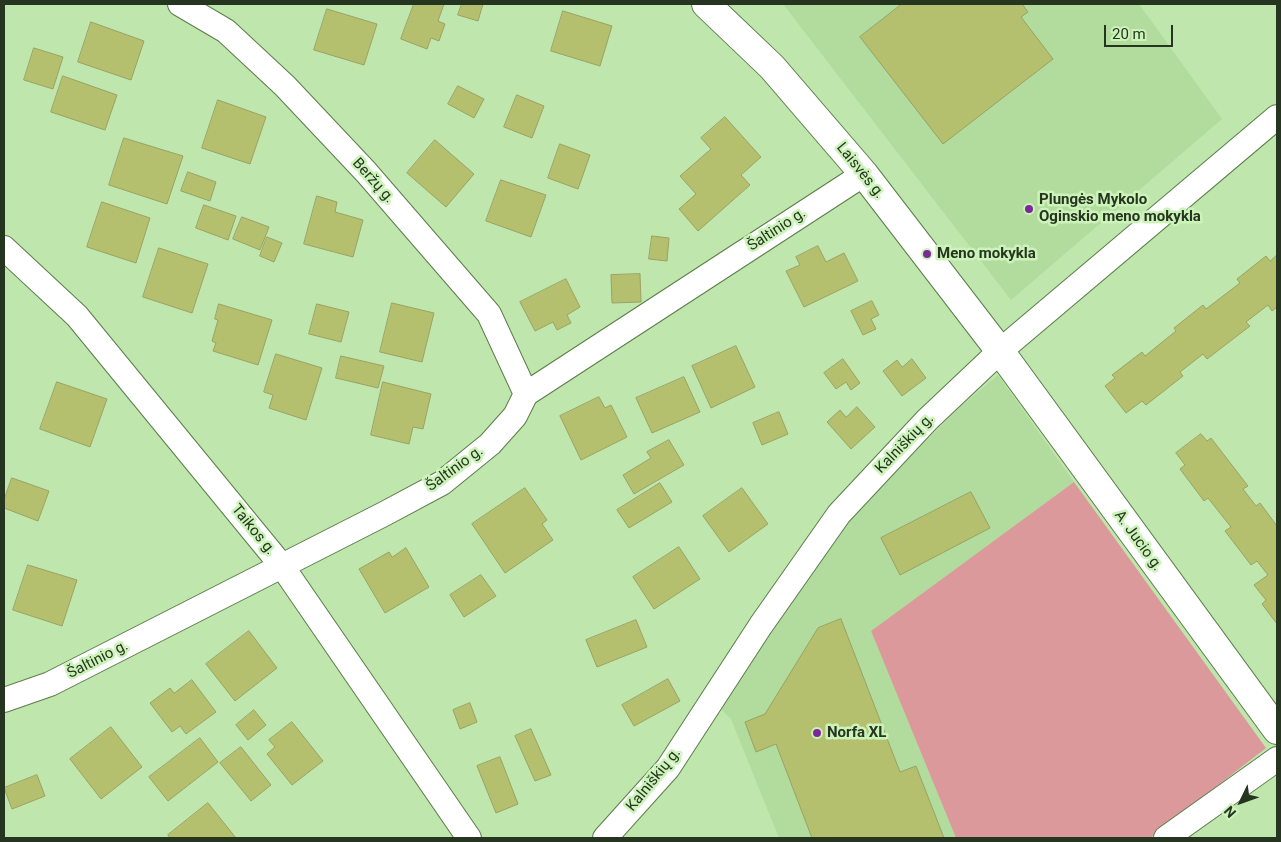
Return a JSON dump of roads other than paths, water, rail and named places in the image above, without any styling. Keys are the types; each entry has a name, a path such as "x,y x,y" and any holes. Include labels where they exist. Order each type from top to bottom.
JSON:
{"street":[{"name":"Beržų g.","path":"180,4 226,31 285,86 366,172 489,314 526,394"},
{"name":"Laisvės g.","path":"706,4 772,67 864,174 1000,351"},
{"name":"Kalniškių g.","path":"605,838 668,768 761,625 839,514 926,420 1000,351 1277,117"},
{"name":"Šaltinio g.","path":"4,700 50,684 442,483 490,444 515,416 526,394 864,174"},
{"name":"Taikos g.","path":"4,248 77,316 282,566 469,838"},
{"name":"A. Jucio g.","path":"1000,351 1277,730"},
{"path":"1166,838 1277,759"}],"place":[{"name":"Plungės Mykolo Oginskio meno mokykla","path":"1029,209"},
{"name":"Meno mokykla","path":"927,254"},
{"name":"Norfa XL","path":"817,733"}]}
